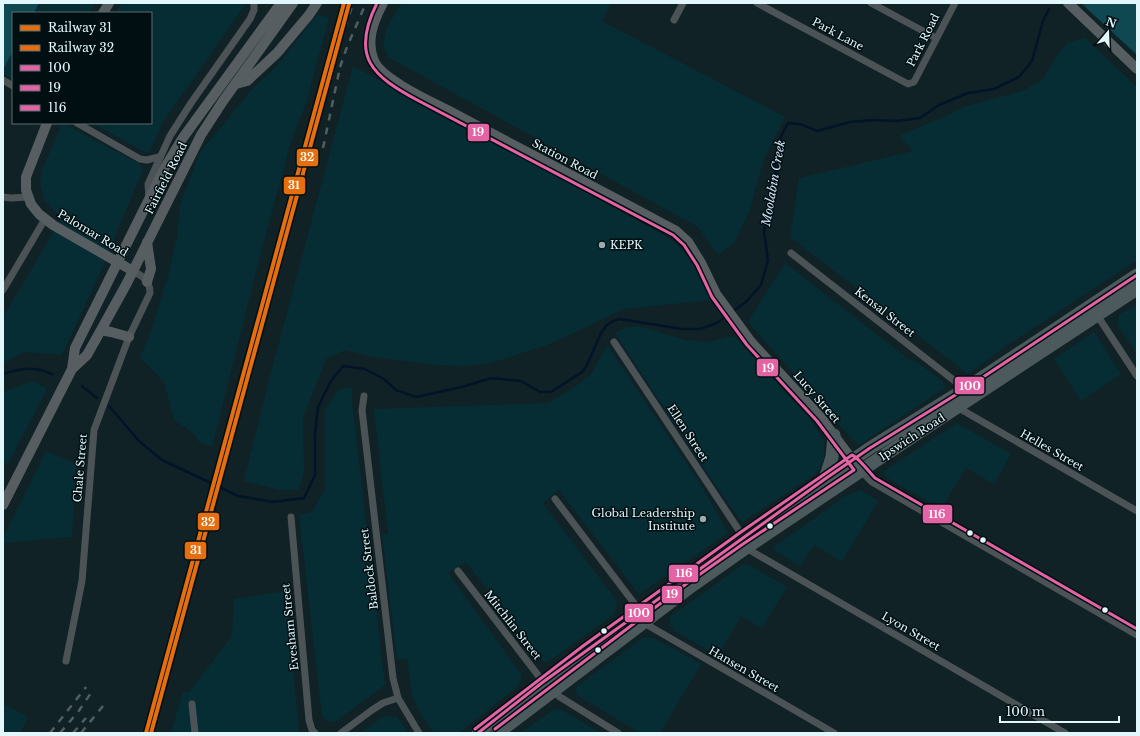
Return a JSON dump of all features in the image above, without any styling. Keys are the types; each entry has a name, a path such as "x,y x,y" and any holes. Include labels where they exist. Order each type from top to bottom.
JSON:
{"highway":[{"name":"Ipswich Road","path":"478,733 543,682 642,617 745,542 825,479 965,389 1137,275"},
{"name":"Ipswich Road","path":"745,542 861,471 1137,289"},
{"path":"825,479 832,457 834,435"},
{"name":"Ipswich Road","path":"498,733 553,691 642,617"}],"main road":[{"path":"104,12 109,3"},
{"name":"Fairfield Road","path":"3,505 72,369 75,348 164,169 182,139 281,3"},
{"name":"Fairfield Road","path":"72,369 87,355 101,330 133,271 201,135 294,3"},
{"path":"236,84 247,81 277,54 317,3"},
{"name":"Station Road","path":"383,3 375,18 370,34 371,50 376,64 386,75 410,90 676,231 688,242 701,263 716,294 723,303"},
{"path":"1068,3 1137,69"},
{"path":"28,197 26,190 26,177 47,124"},
{"name":"Palomar Road","path":"28,197 35,209 44,218 63,231 133,271"},
{"path":"147,242 150,269 147,282"},
{"name":"Lucy Street","path":"723,303 751,342 821,418 861,471"},
{"path":"101,330 129,337"}],"street":[{"name":"Fairfield Road","path":"149,199 148,184 177,123 252,16 254,3"},
{"path":"674,20 684,3"},
{"name":"Park Lane","path":"757,3 908,84"},
{"path":"871,3 936,38"},
{"name":"Park Road","path":"908,84 914,82 954,3"},
{"path":"3,80 12,85"},
{"path":"79,124 140,159 147,160 160,157"},
{"path":"3,196 11,198 28,197"},
{"path":"3,290 44,218"},
{"name":"Kensal Street","path":"791,253 965,389"},
{"path":"133,271 147,282"},
{"name":"Chale Street","path":"66,661 82,581 94,430 129,337 149,295 150,288 147,282"},
{"path":"1096,315 1137,376"},
{"name":"Ellen Street","path":"614,342 738,529 745,542"},
{"name":"Baldock Street","path":"364,396 362,410 393,678 398,698 419,733"},
{"name":"Helles Street","path":"957,407 1137,511"},
{"path":"861,471 872,482 1137,635"},
{"path":"555,499 642,617"},
{"name":"Evesham Street","path":"291,517 309,720 312,730 315,733"},
{"name":"Lyon Street","path":"745,542 1065,733"},
{"name":"Mitchlin Street","path":"458,571 543,682 553,691 618,733"},
{"name":"Hansen Street","path":"642,617 834,733"},
{"path":"341,733 383,703 398,698"},
{"path":"192,704 195,733"}],"shaded area":[{"path":"3,3 39,3 34,12 12,12 12,53 3,70"},
{"path":"39,3 95,3 90,12 34,12"},
{"path":"121,3 245,4 163,122 150,151 145,152 94,124 152,124 152,12 116,12"},
{"path":"401,3 611,3 602,21 785,117 764,159 749,212 734,243 718,255 698,227 388,57 383,43 387,28"},
{"path":"1081,3 1137,3 1137,55"},
{"path":"318,14 329,18 306,103 290,145 257,267 212,447 198,441 194,434 174,419 164,382 140,357 149,337 169,273 177,237 180,204 201,151 255,86 275,68"},
{"path":"1085,38 1137,87 1137,260 1003,348 968,374 790,237 799,178 914,151 899,136 964,107 1025,90 1043,79 1054,60 1067,43"},
{"path":"12,53 12,79 3,74 3,70"},
{"path":"353,66 671,239 691,260 711,300 624,309 550,344 491,363 466,366 436,365 373,357 345,350 326,359 303,418 304,471 299,490 279,490 244,481 270,376"},
{"path":"62,124 64,124 140,164 143,170 99,275 62,355 24,352 3,363 3,317 62,218 44,200 40,183 42,170"},
{"path":"785,263 911,361 913,360 939,378 946,387 859,445 748,322"},
{"path":"1137,304 1137,354 1117,324 1119,315"},
{"path":"638,326 686,340 707,342 734,336 810,419 820,434 824,441 824,458 819,469 814,475 742,522 714,483 615,333 626,327"},
{"path":"1094,332 1121,374 1081,401 1054,359"},
{"path":"607,345 701,485 728,533 639,594 559,490 543,503 617,601 616,610 612,616 548,662 544,662 466,562 448,573 521,674 521,680 517,687 459,733 434,733 420,713 412,695 407,659 397,659 382,535 388,534 374,409 548,403 575,387 591,374"},
{"path":"33,381 47,389 8,464 3,462 3,392"},
{"path":"352,387 352,401 385,685 335,722 328,721 322,716 299,515 312,512 325,490 325,410 339,389"},
{"path":"957,423 1011,454 994,484 966,468 941,509 884,476 884,471"},
{"path":"46,451 76,464 72,537 3,543 3,538"},
{"path":"861,490 878,501 842,562 814,545 800,566 774,550 775,546 847,495"},
{"path":"742,565 749,565 787,587 762,628 741,616 718,656 675,631 670,625 670,617"},
{"path":"286,591 299,733 171,733 183,692 189,692 232,636 234,599"},
{"path":"644,637 654,638 701,664 660,733 640,733 577,695 575,688"},
{"path":"3,704 28,717 20,733 3,733"},
{"path":"560,709 600,733 521,733 553,710"},
{"path":"384,716 397,717 409,733 361,733"}],"waterway":[{"name":"Moolabin Creek","path":"732,312 746,302 761,285 768,260 764,231 775,186 776,156 781,136 788,123 800,124 817,131 850,122 873,120 897,121 920,118 939,105 968,93 994,89 1019,77 1032,61 1043,21 1049,9"},
{"name":"Moolabin Creek","path":"109,406 139,441 162,460 238,496 273,502 304,498 315,475 315,434 318,407 331,381 343,366 365,369 384,379 396,390 416,397 462,387 491,378 521,381 540,392 551,392 582,372 587,365 601,333 607,325 613,321 620,319 682,329 700,329 717,323 728,315"},
{"name":"Moolabin Creek","path":"3,374 16,370 28,369 46,371 52,374"},
{"name":"Moolabin Creek","path":"82,386 97,398"}],"railway":[{"path":"319,93 353,3"},
{"path":"340,67 366,3"},
{"path":"323,148 339,72"},
{"path":"50,733 86,687"},
{"path":"60,733 78,712 91,693"},
{"path":"81,733 103,706"},
{"path":"73,733 86,718"}],"rail line":[{"name":"31","path":"146,733 344,3"},
{"name":"32","path":"151,733 349,4"}],"transit line":[{"name":"19","path":"377,3 369,22 366,38 366,51 370,63 378,73 389,83 419,101 673,235 684,245 697,265 712,297 747,345 817,421 854,470 686,584 495,729"},
{"name":"100","path":"478,733 543,682 825,479 870,448 965,389 1137,275"},
{"name":"116","path":"475,729 583,646 741,532 852,455 875,478 1137,629"}],"place":[{"name":"KEPK","path":"602,245"},
{"name":"Global Leadership Institute","path":"703,519"}]}
